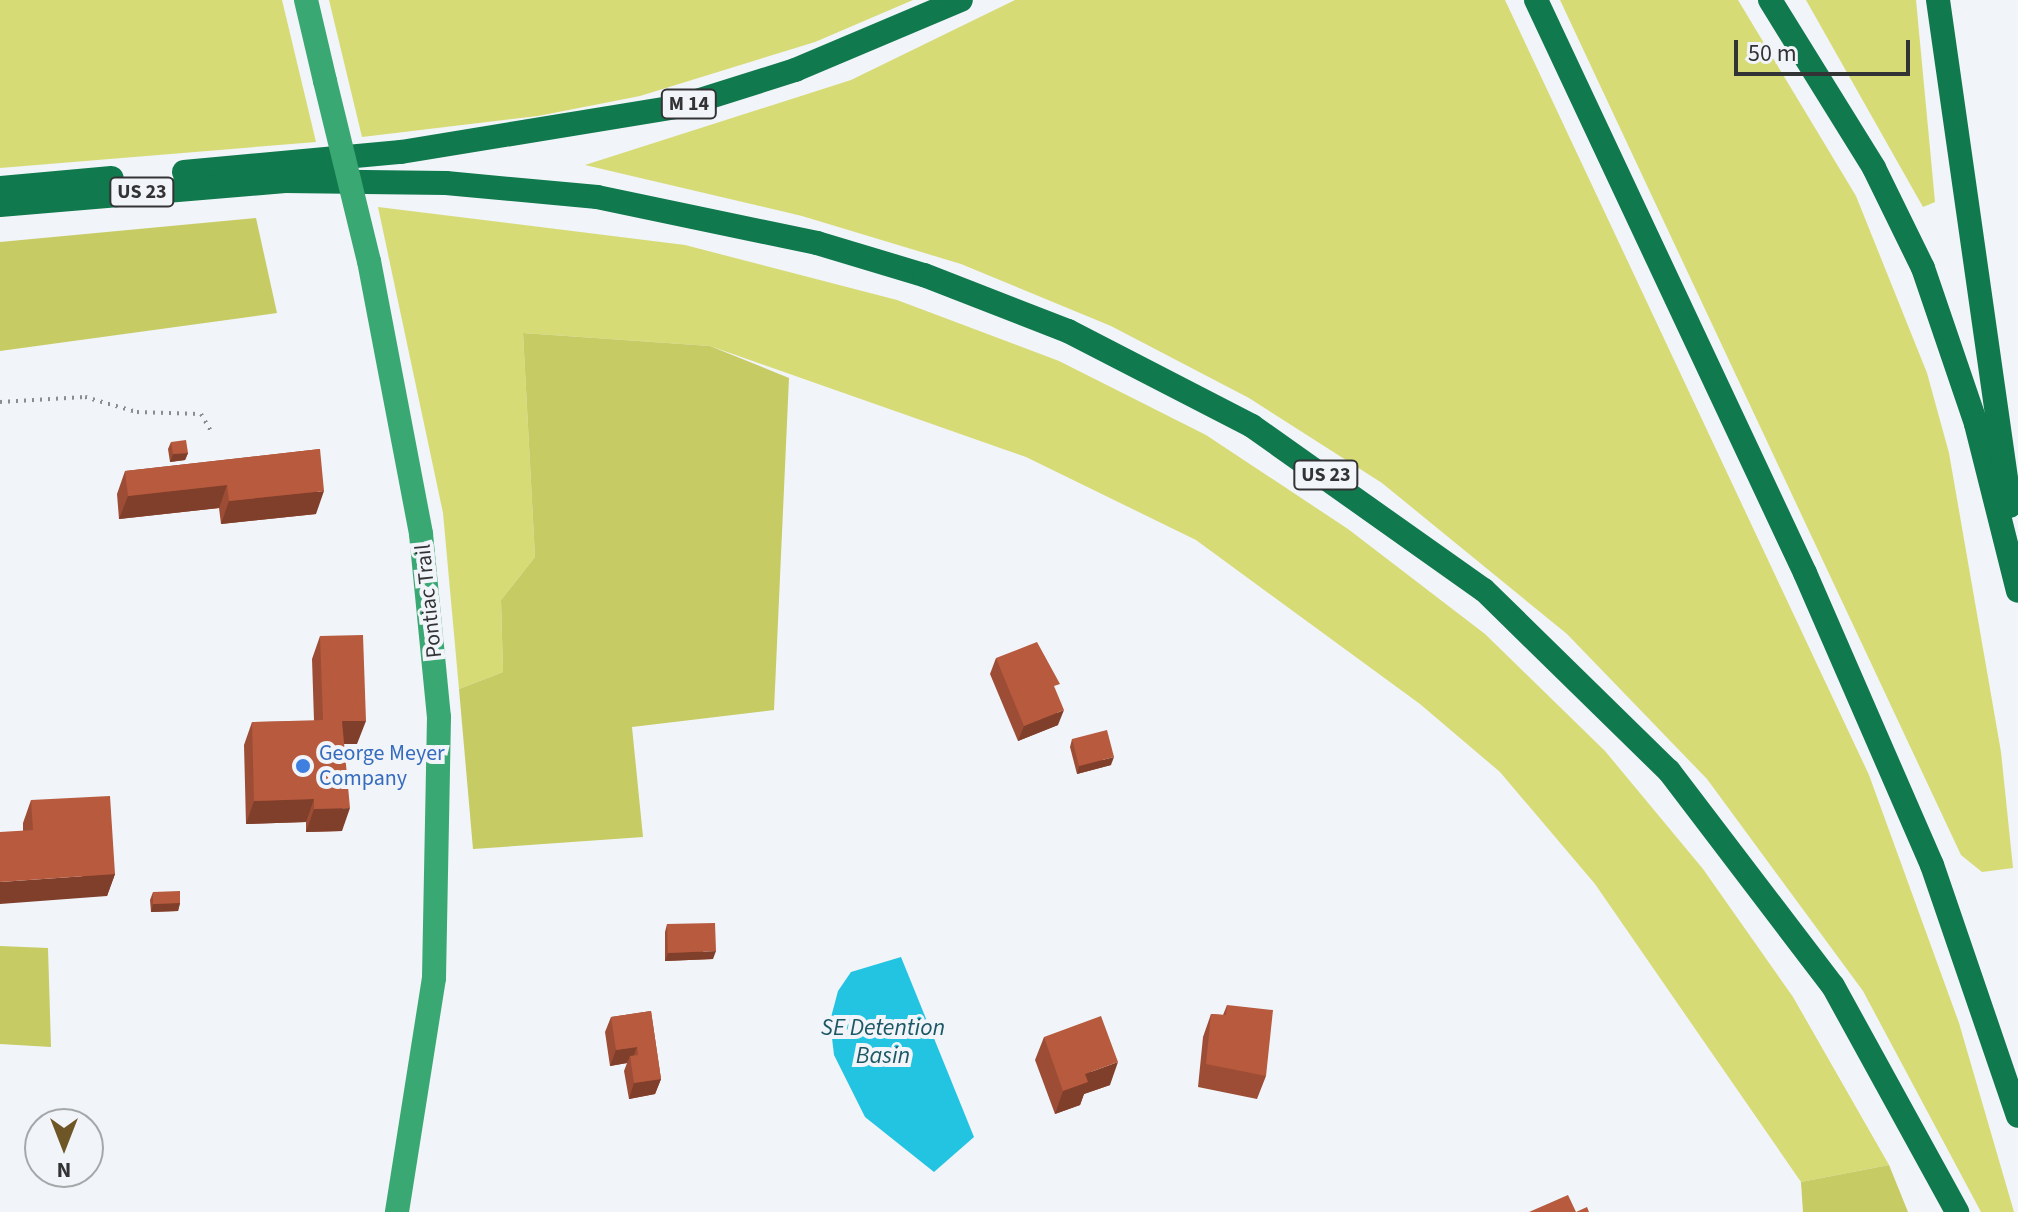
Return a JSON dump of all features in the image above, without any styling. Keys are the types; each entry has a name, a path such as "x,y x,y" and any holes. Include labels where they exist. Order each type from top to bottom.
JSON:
{"highway":[{"name":"M 14","path":"0,188 386,154 581,126 681,106 795,70 961,0"},
{"path":"1536,0 1805,573 1926,850 2018,1116"},
{"path":"1770,0 1874,168 1923,268 1976,424 2018,591"},
{"path":"1938,0 2018,568"},
{"name":"US 23","path":"0,205 285,181 446,183 612,199 817,243 924,275 1068,331 1238,419 1389,517 1484,590 1669,771 1833,986 1957,1212"}],"main road":[{"name":"Pontiac Trail","path":"306,0 369,261 424,555 440,756 434,978 397,1212"}],"path":[{"path":"0,402 85,397 137,412 201,414 212,433"}],"green space":[{"path":"0,0 282,0 316,142 0,168"},
{"path":"329,0 913,0 815,42 640,96 538,116 362,137"},
{"path":"1015,0 1505,0 1869,775 1959,1023 2014,1212 1981,1212 1863,991 1707,779 1567,634 1382,483 1249,398 1111,326 961,264 802,216 585,165 851,80"},
{"path":"1560,0 1738,0 1856,196 1927,373 1949,453 2001,752 2013,868 1982,872 1961,855"},
{"path":"1806,0 1916,0 1935,202 1923,207"},
{"path":"378,207 685,245 897,300 1059,361 1206,435 1348,529 1485,634 1605,751 1703,869 1793,997 1889,1165 1801,1182 1595,884 1500,772 1420,704 1196,540 1026,457 710,346 523,333 535,557 501,600 503,672 459,689 443,513"},
{"path":"256,218 277,313 0,351 0,242"},
{"path":"523,333 710,346 789,378 774,710 632,727 643,837 473,849 459,689 503,672 501,600 535,557"},
{"path":"0,946 48,948 51,1047 0,1044"},
{"path":"1889,1165 1908,1212 1803,1212 1801,1182"}],"water":[{"name":"SE Detention Basin","path":"901,957 974,1137 934,1172 865,1117 834,1055 830,1021 838,991 851,972"}],"building":[{"path":"186,440 188,453 173,454 171,442"},
{"path":"320,449 324,491 229,501 227,485 128,496 125,471"},
{"path":"363,635 366,721 342,721 350,808 314,809 314,799 254,801 252,722 323,720 320,636"},
{"path":"1037,642 1060,684 1054,686 1064,710 1024,726 996,658"},
{"path":"1107,730 1114,757 1079,766 1072,739"},
{"path":"110,796 115,874 0,882 0,832 33,830 31,800"},
{"path":"180,891 180,903 153,904 153,892"},
{"path":"715,923 716,951 668,953 667,924"},
{"path":"1227,1005 1273,1010 1266,1076 1206,1064 1211,1014 1226,1015"},
{"path":"651,1011 661,1079 634,1083 630,1056 638,1055 637,1047 616,1050 611,1017"},
{"path":"1101,1016 1118,1062 1085,1074 1088,1082 1063,1091 1044,1037"},
{"path":"1568,1195 1576,1212 1529,1212"}],"place":[{"name":"George Meyer Company","path":"303,766"}]}
